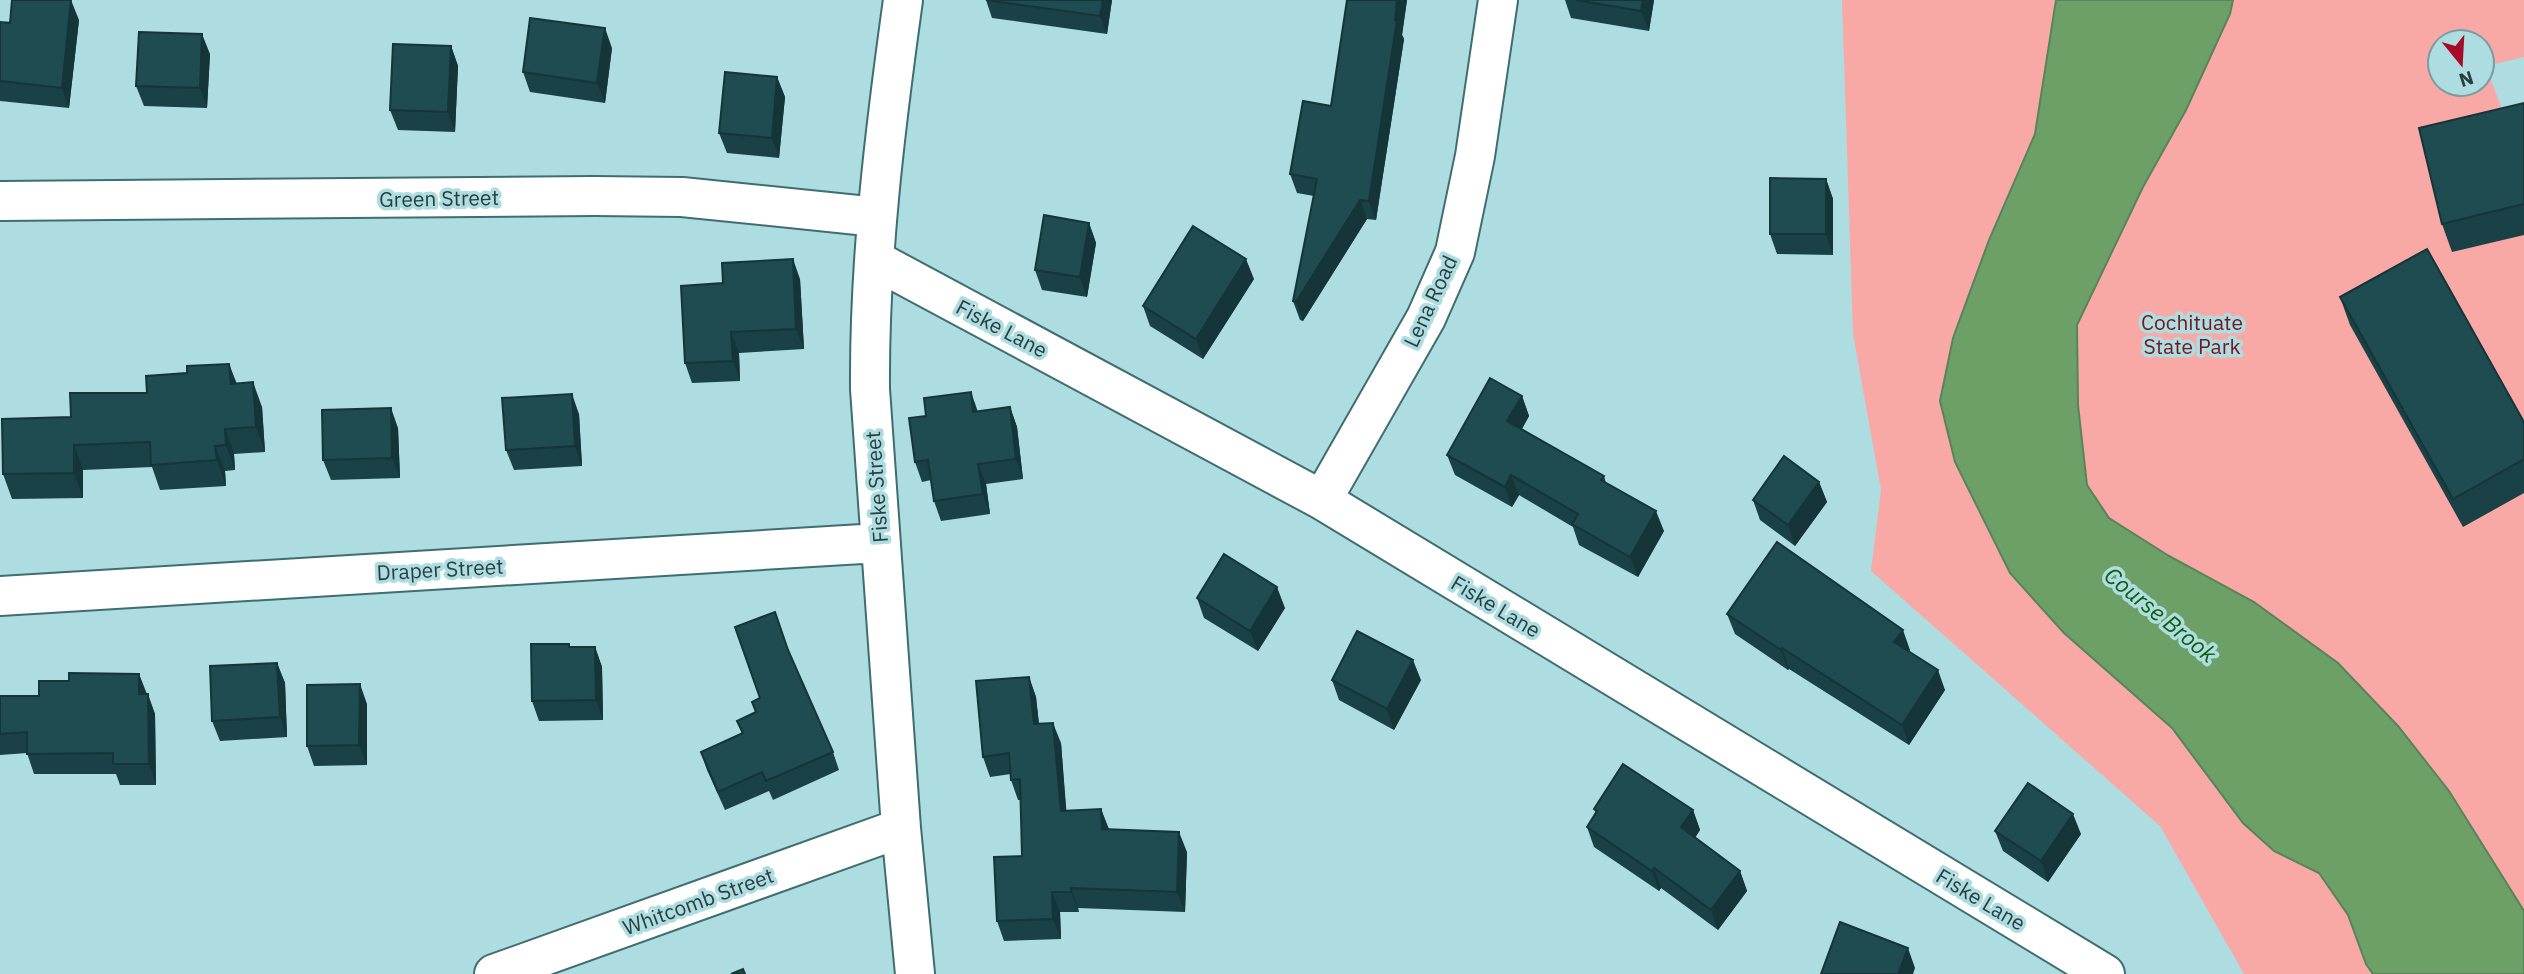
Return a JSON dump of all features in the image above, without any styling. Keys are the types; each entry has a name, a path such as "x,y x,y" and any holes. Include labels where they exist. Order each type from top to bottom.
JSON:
{"street":[{"name":"Fiske Street","path":"903,0 877,217 870,326 870,389 879,543 915,974"},
{"name":"Lena Road","path":"1322,500 1426,318 1455,253 1475,156 1498,0"},
{"name":"Green Street","path":"0,201 670,197 877,217"},
{"name":"Fiske Lane","path":"875,260 1322,500 2105,974"},
{"name":"Draper Street","path":"0,596 879,543"},
{"name":"Whitcomb Street","path":"494,974 901,828"}],"green space":[{"name":"Cochituate State Park","path":"1842,0 2524,0 2524,57 2496,64 2496,28 2426,28 2426,98 2496,98 2496,93 2524,169 2524,974 2244,974 2160,826 1871,571 1881,490 1853,334"}],"water":[{"name":"Course Brook","path":"2056,0 2233,0 2230,14 2186,110 2143,187 2077,325 2078,405 2087,485 2109,518 2169,556 2254,602 2338,663 2398,726 2449,791 2524,911 2524,974 2373,974 2366,964 2348,915 2319,873 2274,851 2243,823 2172,728 2064,633 2010,573 1955,462 1940,401 1953,338 1989,240 2035,134"}],"building":[{"path":"12,0 71,0 62,88 0,81 0,22 10,23"},
{"path":"986,0 1103,0 1100,16"},
{"path":"1347,0 1397,0 1397,20 1369,201 1360,200 1296,302 1293,301 1317,179 1290,174 1303,101 1331,106"},
{"path":"1576,0 1643,0 1641,11"},
{"path":"530,18 605,28 597,83 523,72"},
{"path":"139,32 202,34 200,88 136,86"},
{"path":"393,44 451,46 448,112 390,110"},
{"path":"725,72 777,77 772,138 719,133"},
{"path":"2524,103 2524,204 2442,224 2419,128"},
{"path":"1770,178 1826,179 1826,234 1770,234"},
{"path":"1044,215 1089,223 1080,277 1035,270"},
{"path":"1193,226 1246,259 1196,339 1143,306"},
{"path":"2427,249 2524,422 2524,459 2453,499 2340,297"},
{"path":"793,259 796,329 731,332 733,361 685,363 681,286 723,283 722,263"},
{"path":"229,364 231,384 253,382 256,427 225,429 226,445 215,446 217,460 151,465 150,442 74,445 74,473 3,474 2,419 71,417 70,393 147,393 146,376 187,373 187,366"},
{"path":"1490,378 1522,396 1507,421 1604,476 1601,480 1656,511 1630,557 1572,524 1578,514 1511,475 1505,487 1447,455"},
{"path":"971,392 973,412 1010,407 1016,459 978,464 983,494 934,501 928,460 915,462 909,418 926,416 924,398"},
{"path":"572,394 575,446 506,450 502,398"},
{"path":"391,408 392,458 323,460 322,410"},
{"path":"1784,456 1819,482 1788,525 1753,500"},
{"path":"1777,542 1903,630 1894,642 1938,670 1902,725 1727,614"},
{"path":"1224,554 1277,587 1250,631 1197,598"},
{"path":"775,612 788,650 833,752 766,781 762,772 718,792 701,752 743,733 737,721 756,712 752,702 760,698 735,627"},
{"path":"1357,631 1413,660 1387,709 1332,680"},
{"path":"531,644 595,647 596,700 532,701"},
{"path":"277,663 280,717 212,721 210,666"},
{"path":"69,673 139,674 139,694 148,694 149,764 113,764 113,753 27,754 27,732 0,734 0,696 39,696 39,681 69,681"},
{"path":"1029,677 1034,724 1053,723 1061,811 1101,809 1102,829 1179,832 1177,892 1071,888 1071,892 1052,892 1053,919 997,921 994,857 1022,856 1020,779 1011,780 1009,753 983,757 976,681"},
{"path":"360,684 359,745 307,746 307,685"},
{"path":"1623,764 1693,810 1681,827 1740,871 1711,910 1654,868 1652,871 1587,827 1597,811 1594,809"},
{"path":"2028,783 2073,814 2041,861 1995,831"},
{"path":"1840,922 1908,948 1898,974 1821,974"},
{"path":"743,969 745,974 731,974"}]}
